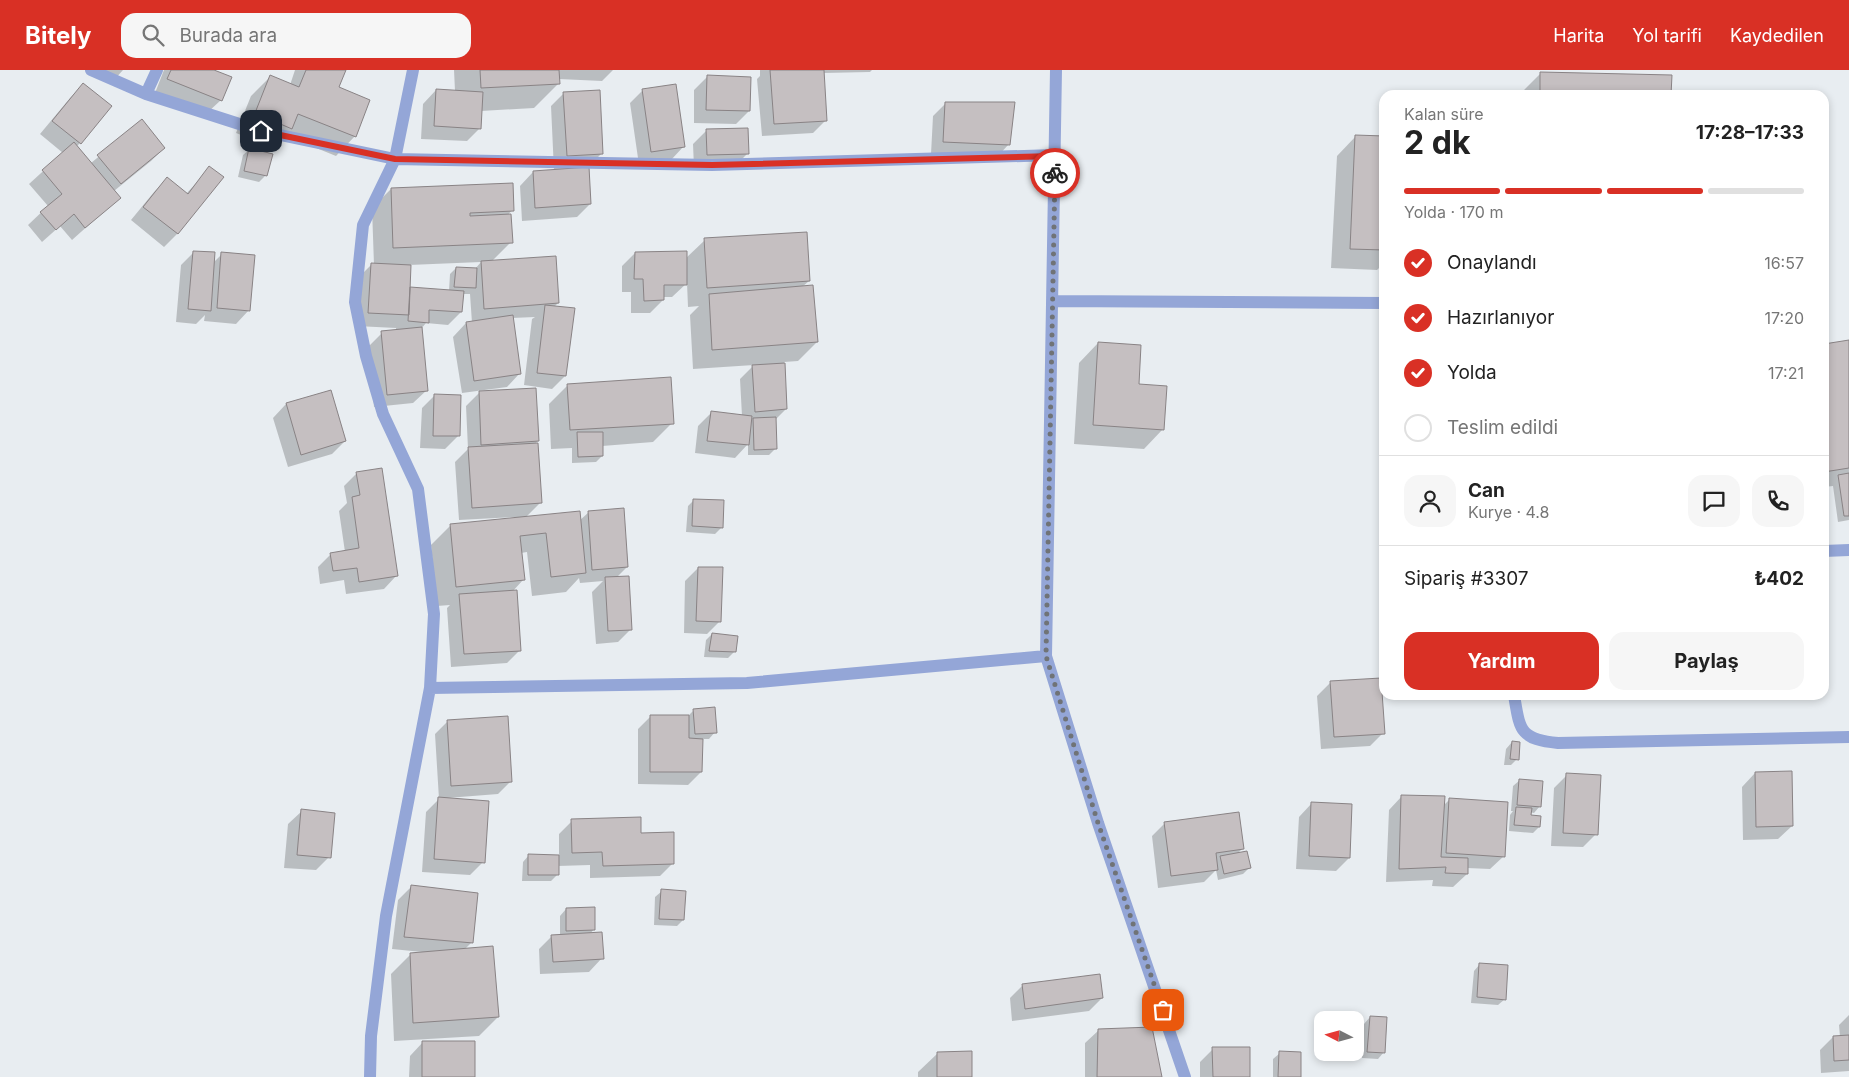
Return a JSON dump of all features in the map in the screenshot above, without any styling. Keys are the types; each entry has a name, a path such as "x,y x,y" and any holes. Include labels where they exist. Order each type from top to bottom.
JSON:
{"street":[{"path":"91,70 146,94 261,131 395,159 712,165 1055,156"},
{"path":"146,94 157,70"},
{"path":"370,1077 370,1036 386,916 430,688 434,614 418,489 384,414 366,356 355,302 362,225 395,159 413,70"},
{"path":"1056,70 1054,301 1046,656 1098,823 1185,1077"},
{"path":"1054,301 1379,303"},
{"path":"1829,551 1849,550"},
{"path":"430,688 747,683 1046,656"},
{"path":"1515,700 1519,724 1527,735 1539,741 1849,737"}],"building":[{"path":"171,70 214,70 232,77 222,101 167,79"},
{"path":"306,70 346,70 339,87 370,100 356,137 298,114 292,129 255,113 270,75 299,87"},
{"path":"480,70 559,70 560,84 481,88"},
{"path":"770,70 824,70 827,121 774,124"},
{"path":"1540,72 1672,75 1671,90 1540,90"},
{"path":"707,75 751,77 750,111 706,110"},
{"path":"83,83 112,106 81,144 52,121"},
{"path":"676,84 685,147 651,152 642,89"},
{"path":"436,89 483,92 481,129 434,126"},
{"path":"600,90 603,154 567,156 563,92"},
{"path":"945,102 1015,102 1010,145 943,142"},
{"path":"142,119 165,148 121,184 97,155"},
{"path":"748,128 749,154 707,155 706,129"},
{"path":"1355,135 1379,136 1379,250 1350,249"},
{"path":"74,142 121,198 85,228 74,214 56,230 40,212 62,194 42,170"},
{"path":"249,148 273,154 267,176 244,171"},
{"path":"209,166 224,177 178,234 143,207 167,177 188,194"},
{"path":"589,167 591,204 535,208 533,171"},
{"path":"513,183 514,211 470,213 470,216 511,214 513,243 393,248 391,188"},
{"path":"807,232 810,281 707,288 704,238"},
{"path":"193,251 215,252 211,311 188,309"},
{"path":"687,251 687,285 664,285 664,300 644,301 643,279 634,279 635,252"},
{"path":"221,252 255,255 250,311 217,308"},
{"path":"556,256 559,303 484,309 481,261"},
{"path":"371,263 411,265 409,315 368,313"},
{"path":"456,267 477,268 476,288 454,287"},
{"path":"813,285 818,342 712,350 709,294"},
{"path":"410,287 464,291 462,312 429,310 429,323 408,321"},
{"path":"545,305 575,308 566,376 537,373"},
{"path":"513,315 521,374 474,381 466,322"},
{"path":"422,327 428,391 387,395 381,331"},
{"path":"1849,340 1849,468 1829,471 1829,343"},
{"path":"1098,342 1141,345 1139,384 1167,386 1164,430 1093,425"},
{"path":"785,363 787,409 755,412 752,365"},
{"path":"671,377 674,424 570,430 567,384"},
{"path":"536,388 539,441 481,445 479,391"},
{"path":"331,390 346,441 301,455 286,403"},
{"path":"434,394 461,395 460,436 433,436"},
{"path":"711,411 752,416 749,445 707,441"},
{"path":"776,417 777,449 754,450 753,418"},
{"path":"577,432 603,432 603,456 578,457"},
{"path":"538,443 542,503 472,508 468,447"},
{"path":"382,468 398,576 359,582 357,568 333,571 330,553 359,548 352,497 360,495 356,472"},
{"path":"1849,473 1849,516 1844,516 1838,475"},
{"path":"693,499 724,500 723,528 692,526"},
{"path":"624,508 628,567 592,570 588,511"},
{"path":"580,511 586,573 551,577 546,533 520,536 525,580 456,587 450,524"},
{"path":"698,567 723,567 721,622 696,621"},
{"path":"629,576 632,630 608,631 605,577"},
{"path":"517,590 521,651 464,654 459,594"},
{"path":"712,633 738,636 736,652 709,651"},
{"path":"1379,678 1379,700 1383,700 1385,734 1334,737 1330,681"},
{"path":"715,707 717,733 695,734 693,709"},
{"path":"650,715 689,715 689,738 703,739 702,772 650,772"},
{"path":"508,716 512,782 451,786 447,720"},
{"path":"1512,741 1520,742 1519,760 1510,759"},
{"path":"1792,771 1793,826 1756,827 1755,772"},
{"path":"1566,773 1601,775 1598,835 1563,833"},
{"path":"1519,779 1543,781 1541,807 1517,805"},
{"path":"1401,795 1445,796 1441,857 1468,858 1468,874 1445,873 1446,867 1399,869"},
{"path":"438,797 489,801 485,863 434,859"},
{"path":"1449,798 1508,802 1505,857 1446,853"},
{"path":"1311,802 1352,804 1350,858 1309,856"},
{"path":"1516,807 1532,808 1531,815 1541,816 1540,827 1514,825"},
{"path":"301,809 335,813 331,858 297,855"},
{"path":"1239,812 1244,849 1216,853 1218,870 1171,876 1164,822"},
{"path":"641,817 641,833 674,832 674,864 603,866 602,852 572,853 571,819"},
{"path":"1247,851 1251,868 1224,874 1220,856"},
{"path":"528,854 559,855 559,875 528,875"},
{"path":"411,885 478,893 473,943 404,937"},
{"path":"661,889 686,891 684,920 659,919"},
{"path":"595,907 595,930 566,931 566,908"},
{"path":"602,932 604,959 553,962 551,935"},
{"path":"493,946 499,1017 413,1023 410,953"},
{"path":"1479,963 1508,965 1506,1000 1477,997"},
{"path":"1100,974 1103,998 1025,1009 1022,984"},
{"path":"1370,1016 1387,1017 1385,1053 1367,1052"},
{"path":"1152,1027 1162,1077 1097,1077 1098,1029"},
{"path":"1849,1035 1849,1060 1834,1061 1833,1036"},
{"path":"422,1041 475,1041 475,1077 422,1077"},
{"path":"1212,1047 1250,1047 1250,1077 1213,1077"},
{"path":"972,1051 972,1077 937,1077 937,1052"},
{"path":"1279,1051 1301,1052 1301,1077 1278,1077"}],"way so far":[{"path":"1055,173 1046,656 1098,823 1163,1010"}],"route":[{"path":"261,131 395,159 712,165 1055,156 1055,173"}]}
